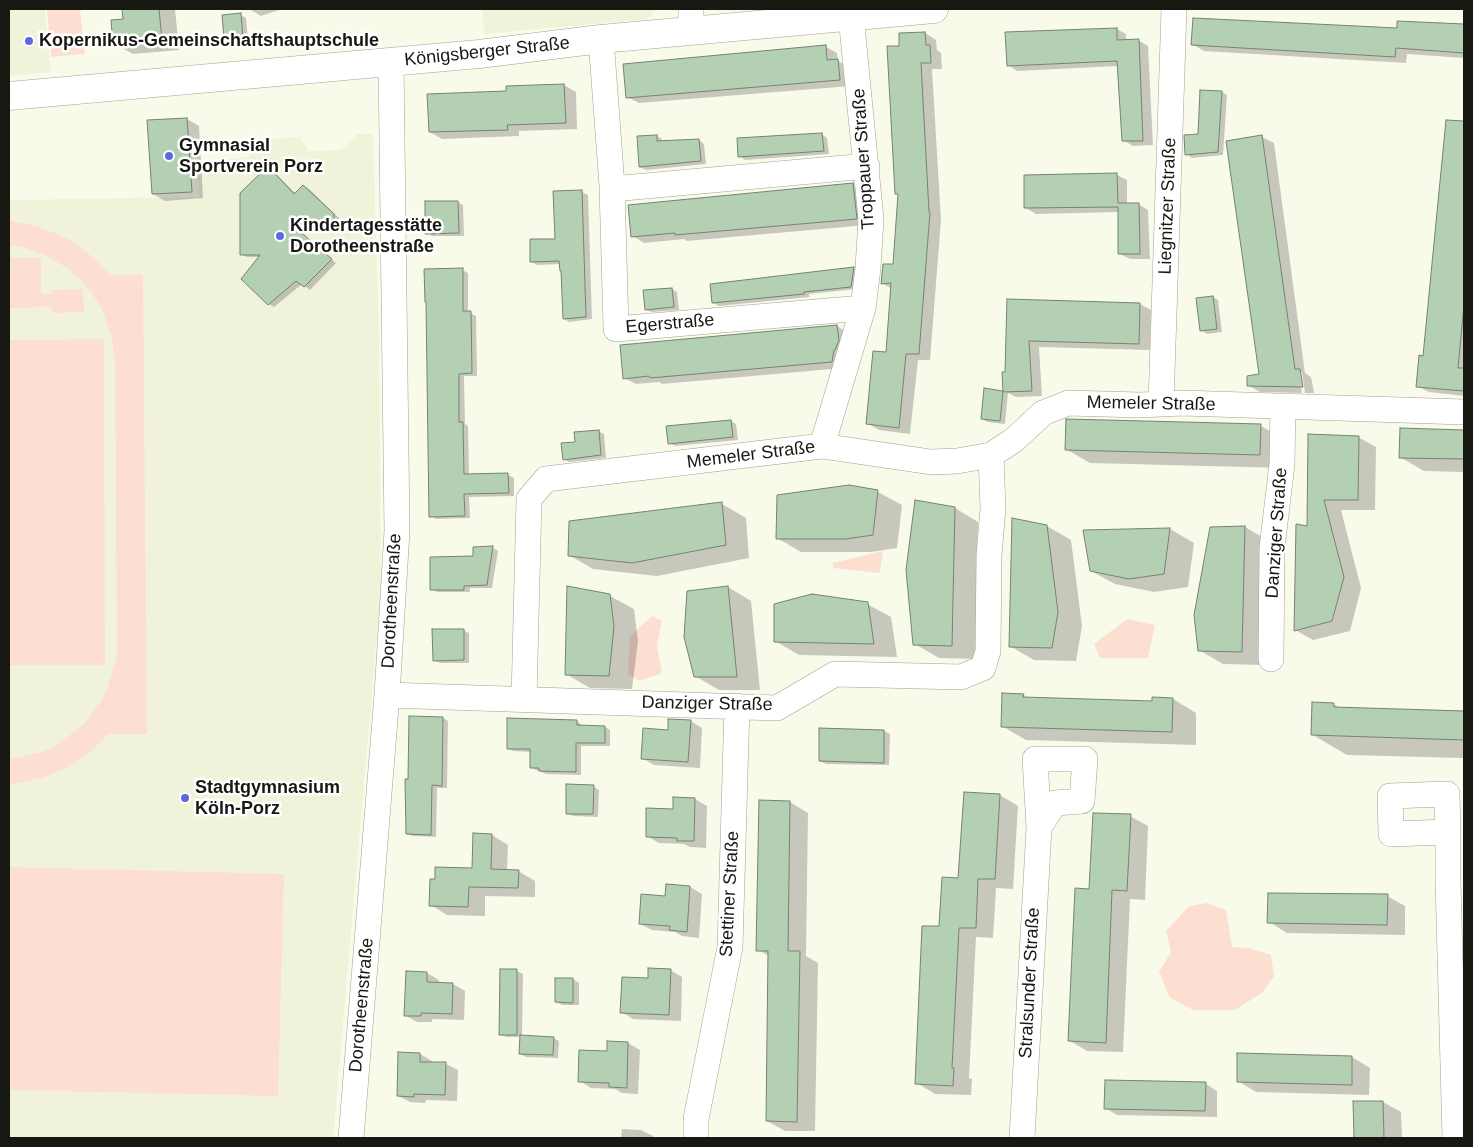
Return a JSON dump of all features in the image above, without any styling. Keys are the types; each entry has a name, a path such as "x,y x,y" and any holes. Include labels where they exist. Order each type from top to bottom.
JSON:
{"street":[{"name":"Königsberger Straße","path":"9,96 479,54 601,39 691,20 851,16 934,9"},
{"name":"Liegnitzer Straße","path":"1161,404 1174,9"},
{"name":"Troppauer Straße","path":"822,446 863,308 868,268 871,219 851,16"},
{"name":"Egerstraße","path":"601,39 612,189 616,329 863,308"},
{"name":"Dorotheenstraße","path":"351,1138 387,695 397,531 391,62"},
{"path":"612,189 867,166"},
{"name":"Memeler Straße","path":"524,699 529,499 546,479 822,446 934,462 990,455 1014,440 1043,413 1068,403 1283,406 1464,412"},
{"name":"Danziger Straße","path":"1271,659 1272,548 1282,464 1283,406"},
{"name":"Danziger Straße","path":"387,695 777,708 835,674 960,677 983,668 988,651 989,555 993,509 990,455"},
{"name":"Stettiner Straße","path":"696,1138 696,1118 730,947 737,706"},
{"name":"Stralsunder Straße","path":"1022,1138 1039,827"},
{"path":"1448,832 1455,1138"}],"shaded area":[{"name":"Kopernikus-Gemeinschaftshauptschule","path":"9,9 45,9 51,72 9,76"},
{"path":"47,9 80,9 85,54 51,57"},
{"path":"482,9 656,9 647,19 484,34"},
{"name":"Stadtgymnasium Köln-Porz","path":"357,134 373,134 379,334 381,589 333,1138 9,1138 9,200 199,197 197,162 249,157 255,140 300,137 309,151 341,150"},
{"path":"9,220 39,227 67,238 94,258 110,275 143,275 147,734 108,734 91,751 67,768 42,778 9,785 9,759 39,753 57,745 87,720 103,698 108,686 116,660 117,648 115,359 112,338 102,309 81,280 67,268 45,255 9,245"},
{"path":"9,258 41,258 41,294 52,294 52,290 83,289 84,312 52,313 52,307 9,308"},
{"path":"104,339 105,665 9,665 9,340"},
{"path":"883,551 880,573 833,568 833,563"},
{"path":"652,616 662,621 657,645 662,673 640,681 628,674 630,636"},
{"path":"1127,619 1155,625 1148,658 1100,658 1094,644"},
{"path":"9,867 284,874 278,1096 9,1090"},
{"path":"1207,903 1226,910 1232,947 1249,948 1271,955 1274,976 1263,992 1235,1010 1193,1010 1170,998 1159,972 1171,952 1166,931 1189,906"}],"building":[{"path":"122,9 159,9 162,40 113,45 111,20 123,19"},
{"path":"241,13 243,38 224,39 222,15"},
{"path":"1193,18 1397,28 1397,21 1464,24 1464,53 1396,48 1395,57 1191,45"},
{"path":"1117,28 1117,40 1139,39 1143,141 1122,141 1117,61 1007,66 1005,32"},
{"path":"925,32 926,45 930,45 931,63 921,63 930,212 919,354 906,354 899,428 866,424 873,351 886,352 891,283 881,284 883,264 893,264 898,194 895,194 887,46 899,46 899,33"},
{"path":"826,45 827,60 838,59 840,80 626,98 623,64"},
{"path":"564,84 566,123 507,125 508,130 429,132 427,94 506,91 506,86"},
{"path":"1200,90 1222,91 1218,152 1185,155 1184,135 1198,134"},
{"name":"Gymnasial Sportverein Porz","path":"187,118 192,192 152,194 147,120"},
{"path":"1446,120 1464,121 1464,305 1458,368 1464,368 1464,391 1416,387 1419,355 1423,356"},
{"path":"822,133 824,151 738,157 737,138"},
{"path":"657,135 657,141 699,139 701,161 639,167 637,136"},
{"path":"1262,135 1295,369 1300,369 1303,387 1247,386 1247,376 1259,374 1226,141"},
{"name":"Kindertagesstätte Dorotheenstraße","path":"268,166 294,194 303,185 334,214 334,229 297,229 332,259 304,287 296,281 268,305 241,279 260,255 240,255 240,193"},
{"path":"1117,173 1118,203 1139,203 1140,254 1118,254 1118,207 1024,208 1024,175"},
{"path":"853,183 857,219 631,237 628,205"},
{"path":"582,190 586,317 563,319 559,261 530,262 530,239 555,239 553,191"},
{"path":"425,201 458,201 459,233 425,234"},
{"path":"854,267 851,287 804,292 804,294 712,303 710,284"},
{"path":"463,268 463,311 471,311 472,373 459,374 459,422 463,422 464,474 508,473 509,493 464,494 465,516 429,517 424,269"},
{"path":"672,288 674,307 645,310 643,290"},
{"path":"1213,296 1217,329 1200,331 1196,298"},
{"path":"1007,299 1140,303 1139,344 1029,341 1032,391 1003,392 1002,372 1005,372"},
{"path":"837,325 839,340 834,350 832,362 623,379 620,345"},
{"path":"984,388 1003,391 1000,421 981,419"},
{"path":"1066,419 1261,424 1260,455 1065,450"},
{"path":"731,420 733,437 668,444 666,426"},
{"path":"1400,428 1464,430 1464,459 1399,458"},
{"path":"599,430 601,455 563,460 561,443 575,442 574,432"},
{"path":"1308,434 1359,436 1358,500 1324,500 1344,577 1332,621 1294,631 1296,524 1307,526"},
{"path":"849,485 878,490 873,535 846,539 776,539 777,495"},
{"path":"915,500 955,507 952,646 913,645 906,570"},
{"path":"722,502 726,545 632,563 568,556 569,521"},
{"path":"1012,518 1047,525 1058,612 1052,648 1009,647"},
{"path":"1245,526 1242,652 1198,651 1194,615 1210,527"},
{"path":"1170,528 1164,574 1129,579 1090,571 1083,530"},
{"path":"493,546 487,585 464,586 464,590 430,590 430,557 473,556 473,547"},
{"path":"567,586 610,594 614,626 609,676 565,675"},
{"path":"728,586 737,677 694,677 684,637 687,591"},
{"path":"812,594 868,602 874,644 774,642 774,604"},
{"path":"432,629 464,629 464,660 433,661"},
{"path":"1002,693 1024,694 1023,697 1152,701 1152,697 1173,698 1172,732 1001,727"},
{"path":"1312,702 1334,703 1334,707 1464,711 1464,740 1311,735"},
{"path":"409,716 443,717 442,786 432,785 431,835 406,834 405,779 408,779"},
{"path":"507,718 577,720 577,725 605,726 605,743 576,743 576,772 539,771 539,768 530,768 530,749 507,749"},
{"path":"668,719 691,720 688,762 641,759 643,728 668,730"},
{"path":"819,728 884,730 884,763 819,761"},
{"path":"566,784 594,785 593,814 566,814"},
{"path":"964,792 1000,794 995,879 978,879 976,928 959,928 952,1068 954,1068 953,1086 915,1084 922,926 939,926 942,877 958,878"},
{"path":"673,797 695,798 694,841 677,841 677,838 646,837 646,808 673,809"},
{"path":"759,800 790,801 788,951 800,951 797,1122 766,1121 768,951 756,951"},
{"path":"1093,813 1131,814 1127,891 1112,890 1106,1043 1068,1041 1075,888 1089,889"},
{"path":"473,833 492,834 491,869 519,870 518,888 469,887 468,907 429,906 430,879 435,879 435,867 472,868"},
{"path":"666,884 690,886 687,932 669,930 670,926 639,924 641,894 665,896"},
{"path":"1268,893 1388,894 1387,925 1267,923"},
{"path":"648,968 671,969 669,1015 620,1013 622,977 648,978"},
{"path":"500,969 517,969 517,1035 499,1035"},
{"path":"406,971 427,972 427,982 453,983 452,1014 421,1013 421,1016 404,1016"},
{"path":"555,978 573,978 573,1003 555,1002"},
{"path":"520,1035 554,1037 553,1055 519,1054"},
{"path":"607,1041 628,1042 627,1088 609,1087 609,1083 578,1082 579,1050 607,1051"},
{"path":"398,1052 420,1053 420,1062 446,1062 445,1095 414,1094 414,1097 397,1096"},
{"path":"1237,1053 1352,1056 1352,1085 1237,1082"},
{"path":"1105,1080 1206,1082 1205,1111 1104,1109"},
{"path":"1353,1101 1383,1101 1384,1138 1354,1138"}],"place":[{"name":"Kopernikus-Gemeinschaftshauptschule","path":"29,41"},
{"name":"Gymnasial Sportverein Porz","path":"169,156"},
{"name":"Kindertagesstätte Dorotheenstraße","path":"280,236"},
{"name":"Stadtgymnasium Köln-Porz","path":"185,798"}]}
